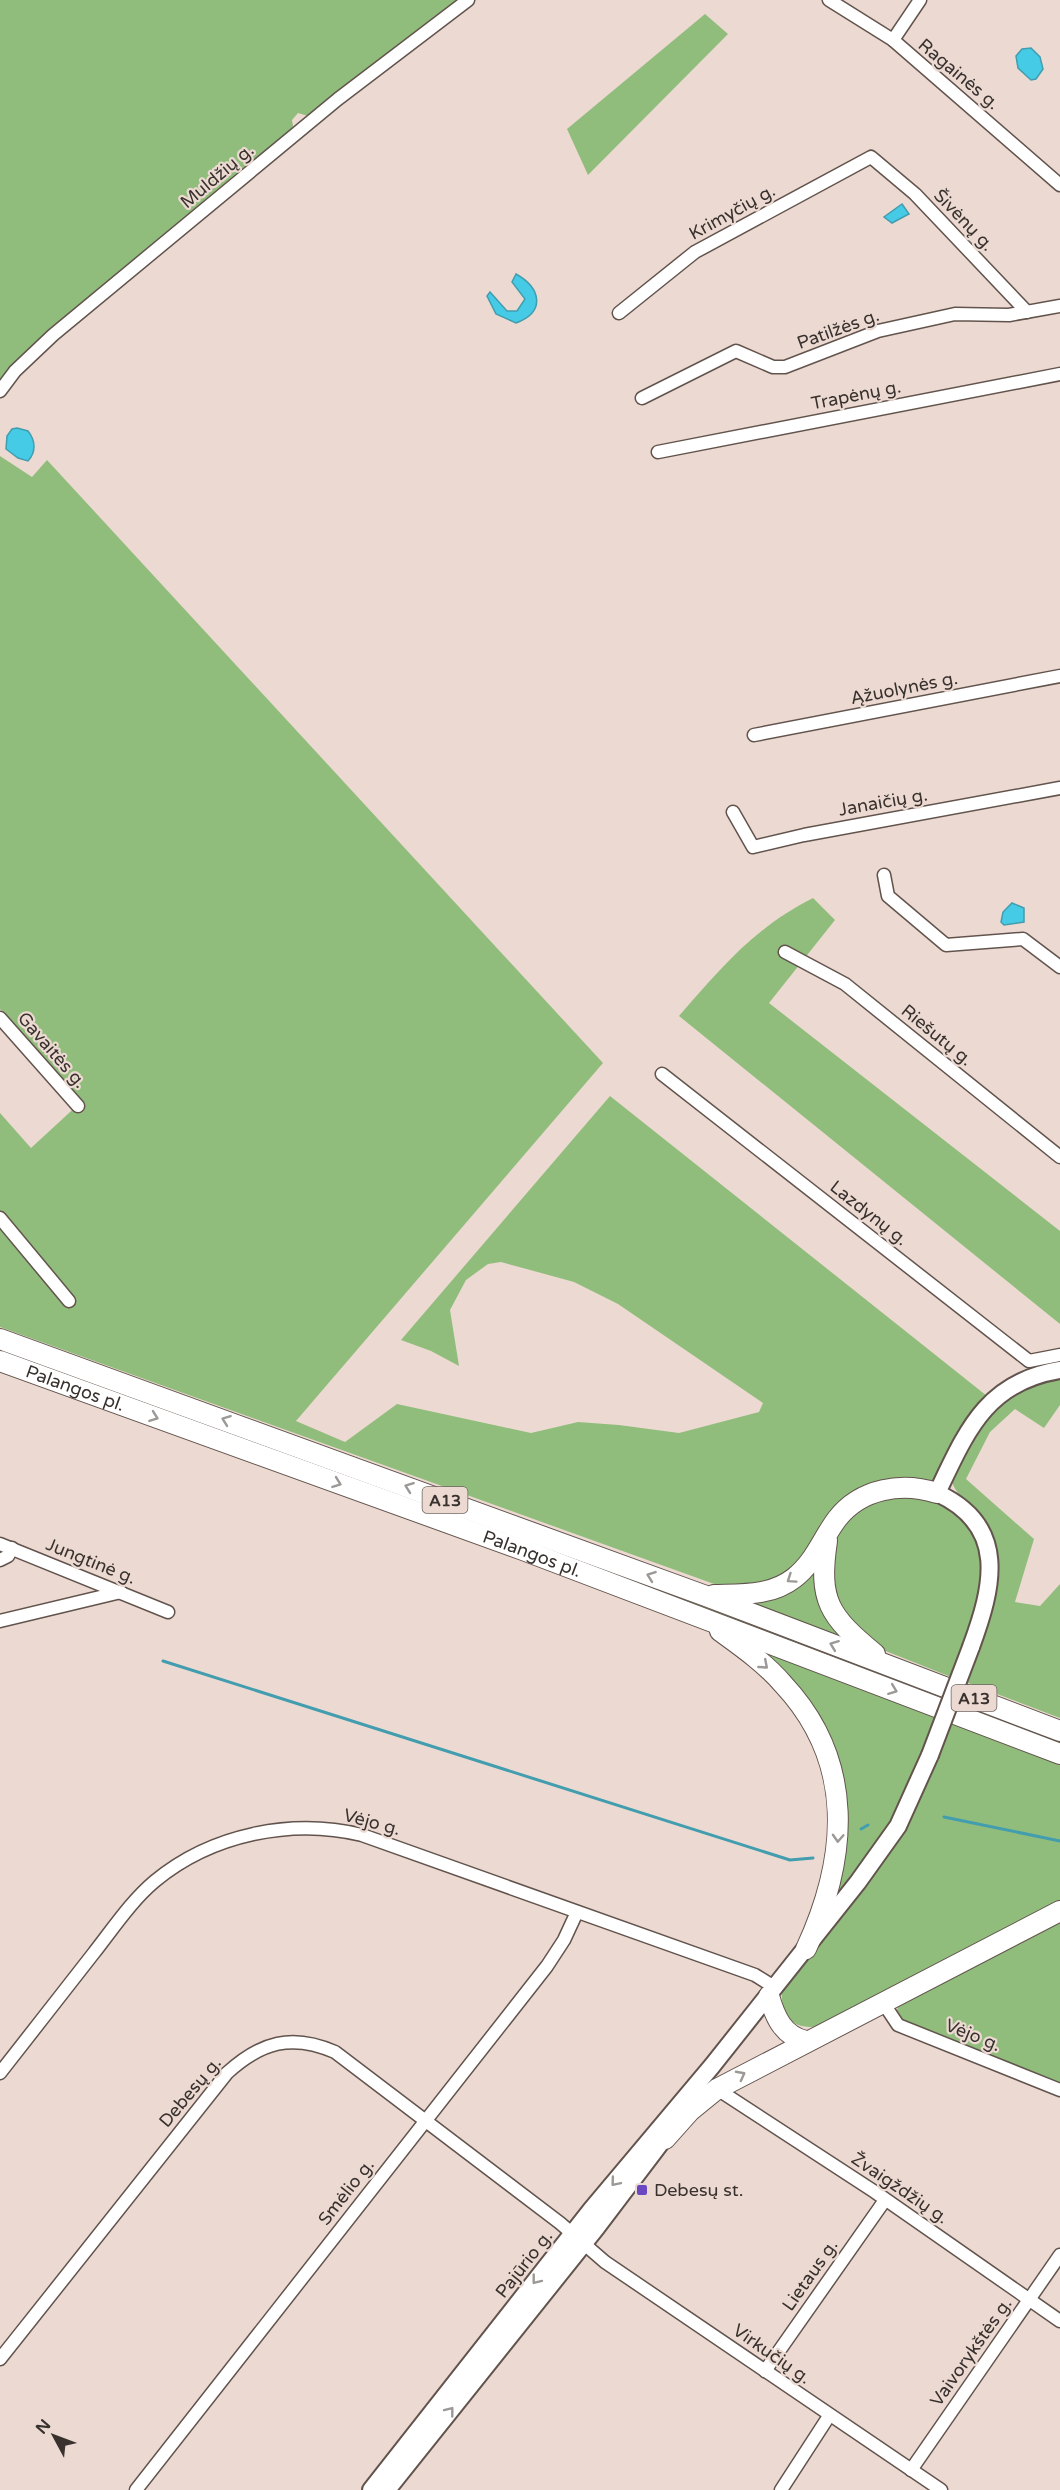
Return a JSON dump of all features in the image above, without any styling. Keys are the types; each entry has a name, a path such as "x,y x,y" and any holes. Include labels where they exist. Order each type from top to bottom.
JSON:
{"highway":[{"name":"Palangos pl.","path":"0,1339 706,1596 1060,1731"},
{"name":"Palangos pl.","path":"0,1361 701,1617 1060,1754"},
{"path":"706,1596 762,1593 783,1585 809,1564 843,1512 871,1493 903,1487 937,1493"},
{"path":"828,1535 823,1580 832,1611 852,1635 888,1665"},
{"path":"701,1617 758,1659 786,1686 805,1711 830,1764 836,1789 839,1843 832,1878 819,1920 806,1949"},
{"path":"665,2139 690,2111 717,2089 882,2001 1060,1911"},
{"path":"773,1992 784,2029 792,2038 806,2041"}],"main road":[{"path":"937,1493 961,1442 990,1402 1008,1388 1027,1379 1060,1370"},
{"name":"Pajūrio g.","path":"387,2490 712,2066 773,1992 879,1855 898,1826 930,1755 971,1647 990,1588 990,1556 985,1539 970,1517 954,1503 937,1493"},
{"name":"Pajūrio g.","path":"371,2490 578,2239 665,2139 712,2066"}],"street":[{"name":"Muldžių g.","path":"0,391 15,371 53,335 330,106 468,0"},
{"name":"Ragainės g.","path":"829,0 892,40 1060,185"},
{"path":"892,40 920,0"},
{"name":"Šivėnų g.","path":"871,157 915,194 1027,312"},
{"name":"Krimyčių g.","path":"619,313 695,252 871,157"},
{"name":"Patilžės g.","path":"642,398 736,351 773,367 785,368 857,338 900,326 955,314 997,316 1060,306"},
{"name":"Trapėnų g.","path":"658,452 1060,374"},
{"name":"Ąžuolynės g.","path":"754,735 1060,676"},
{"name":"Janaičių g.","path":"733,812 753,847 804,835 1060,788"},
{"path":"884,875 888,896 946,945 1023,939 1060,967"},
{"name":"Riešutų g.","path":"785,952 845,984 1060,1157"},
{"name":"Gavaitės g.","path":"0,1018 78,1106"},
{"name":"Lazdynų g.","path":"662,1074 1029,1361 1060,1355"},
{"path":"0,1218 69,1301"},
{"path":"0,1560 8,1556 6,1546"},
{"name":"Jungtinė g.","path":"6,1546 168,1612"},
{"path":"0,1621 121,1592"},
{"name":"Vėjo g.","path":"0,2073 144,1891 189,1859 231,1840 267,1831 299,1828 342,1830 382,1841 766,1980 773,1992"},
{"name":"Smėlio g.","path":"136,2490 547,1965 564,1940 577,1912"},
{"name":"Vėjo g.","path":"882,2001 898,2025 1060,2090"},
{"name":"Debesų g.","path":"0,2359 227,2073 244,2058 261,2049 284,2042 316,2044 334,2052 578,2239"},
{"name":"Žvaigždžių g.","path":"717,2089 885,2200 1060,2321"},
{"name":"Lietaus g.","path":"765,2371 885,2200"},
{"name":"Virkučių g.","path":"578,2239 649,2292 941,2490"},
{"name":"Vaivorykštės g.","path":"911,2470 1060,2255"},
{"path":"781,2490 829,2416"}],"green space":[{"path":"0,0 460,0 308,116 298,113 292,120 293,126 289,134 41,338 0,384"},
{"path":"705,14 728,34 588,175 567,129"},
{"path":"0,456 32,477 47,460 603,1063 296,1421 345,1442 397,1404 531,1433 578,1422 679,1433 759,1412 763,1403 618,1304 574,1282 501,1262 488,1264 466,1280 450,1310 459,1366 431,1351 401,1340 610,1096 987,1396 938,1477 932,1481 888,1482 787,1577 728,1589 0,1327 0,1113 31,1148 82,1101 0,1009"},
{"path":"813,898 835,920 769,1003 1060,1231 1060,1324 679,1016 756,935 792,909"},
{"path":"0,1346 440,1504 1060,1738 1060,1747 0,1354"},
{"path":"1049,1378 1060,1378 1060,1405 1044,1428 1015,1409 990,1432 966,1479 1034,1539 1015,1602 1040,1606 1060,1584 1060,1718 968,1683 993,1605 996,1565 993,1546 986,1526 961,1497 951,1478 980,1421 1009,1395"},
{"path":"916,1494 955,1509 972,1525 981,1545 983,1566 981,1590 975,1613 951,1677 878,1648 834,1603 829,1553 843,1524 859,1508 885,1496"},
{"path":"818,1558 853,1643 742,1599"},
{"path":"752,1646 936,1718 911,1783 880,1839 829,1909 837,1766"},
{"path":"951,1723 1060,1765 1060,1903 820,2026 796,2024 790,2020 783,2007 782,1990 904,1828 930,1779"},
{"path":"1060,1923 1060,2086 898,2019 896,2012 899,2005"}],"water":[{"path":"1031,48 1040,57 1043,69 1036,79 1031,80 1018,68 1016,56 1022,49"},
{"path":"902,204 909,214 892,223 884,217"},
{"path":"516,274 531,286 537,300 532,313 516,323 496,314 487,296 490,292 507,311 517,311 525,299 512,282"},
{"path":"12,429 28,431 34,443 34,450 28,461 18,458 6,449 7,436"},
{"path":"1012,903 1024,908 1024,922 1004,925 1001,922 1003,912"}],"waterway":[{"path":"163,1661 790,1860 813,1858"},
{"path":"944,1817 1060,1841"},
{"path":"861,1829 868,1825"}],"place":[{"name":"Debesų st.","path":"642,2190"}]}
